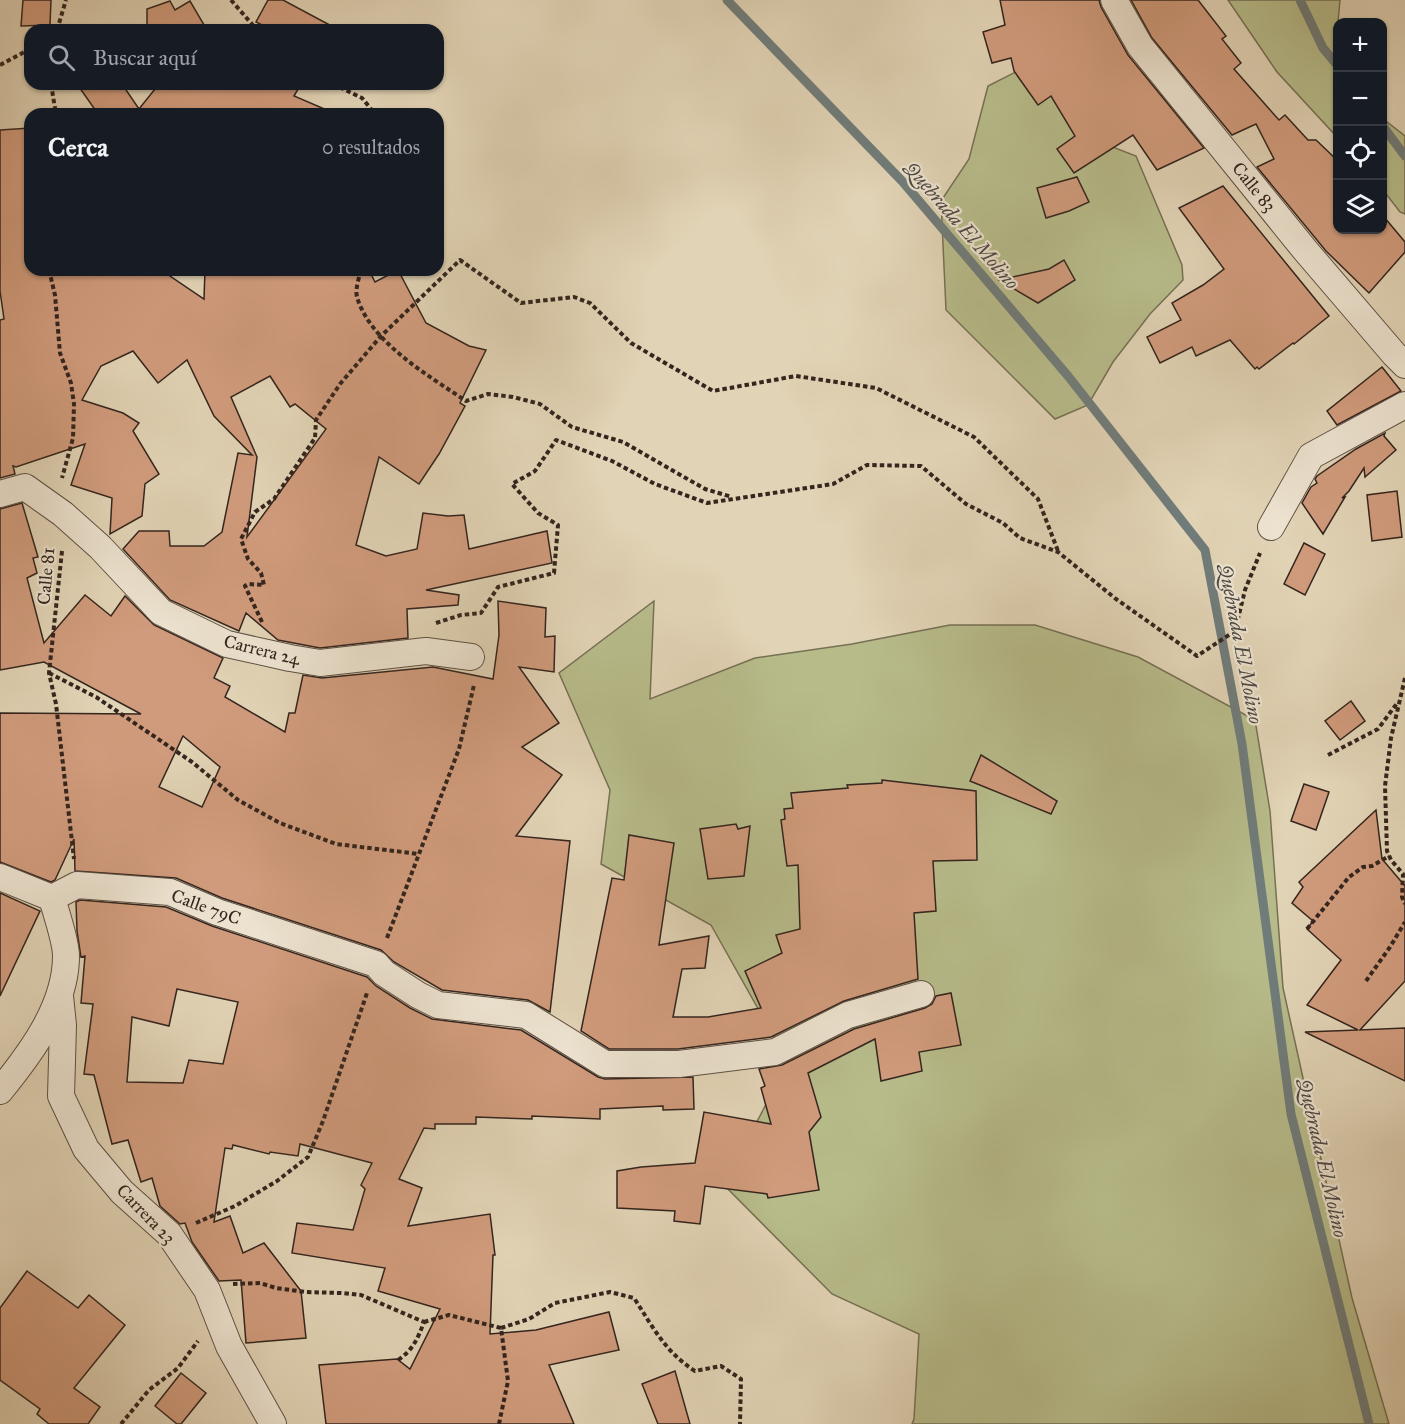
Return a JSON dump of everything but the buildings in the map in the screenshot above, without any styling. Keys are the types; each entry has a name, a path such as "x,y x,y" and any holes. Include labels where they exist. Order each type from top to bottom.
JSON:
{"street":[{"name":"Calle 83","path":"1114,0 1140,46 1305,250 1401,355"},
{"path":"1271,527 1311,456 1405,405"},
{"name":"Carrera 24","path":"0,494 25,487 63,514 100,547 161,612 227,644 320,663 426,651 471,657"},
{"path":"0,877 52,898 77,885"},
{"name":"Calle 79C","path":"77,885 170,892 217,912 376,964 384,973 438,1005 526,1015 605,1064 679,1064 775,1052 848,1015 921,994"},
{"path":"0,1090 34,1044 60,996 66,955 52,898"},
{"name":"Carrera 23","path":"60,996 63,1025 61,1096 86,1149 122,1192 169,1234 207,1290 229,1346 273,1424"}],"path":[{"path":"59,24 66,0"},
{"path":"231,0 252,24"},
{"path":"0,65 24,52"},
{"path":"52,90 55,108"},
{"path":"345,90 362,98 370,108"},
{"path":"444,275 460,260 521,303 574,297 591,303 631,344 713,391 796,376 876,388 974,437 1038,499 1058,552"},
{"name":"Calle 81","path":"51,276 60,353 71,383 74,404 73,438 61,482 62,564 49,673 56,704 77,885"},
{"path":"360,276 356,295 366,319 402,356 465,401 488,394 540,404 572,427 623,442 705,489 736,498"},
{"path":"262,623 245,586 248,584 264,585 261,573 248,559 241,539 255,512 274,499 315,438 316,420 339,384 381,336 443,276"},
{"path":"431,624 461,615 481,613 498,587 554,573 558,525 538,513 512,484 536,471 556,440 612,460 656,484 707,502 833,484 867,465 921,466 966,504 1003,523 1020,538 1058,552 1116,599 1197,656 1235,631 1245,590 1271,527"},
{"path":"49,673 96,697 192,762 238,800 280,823 336,844 419,854"},
{"path":"1405,678 1391,738 1385,786 1387,851 1403,874 1402,897 1405,904"},
{"path":"1328,755 1378,729 1400,699"},
{"path":"1307,929 1349,877 1363,867 1372,866 1389,856"},
{"path":"1366,981 1405,922"},
{"path":"207,1290 221,1284 260,1283 305,1292 361,1295 424,1322 448,1315 501,1328 529,1319 555,1303 610,1292 634,1298 677,1360 695,1371 721,1366 741,1378 740,1424"},
{"path":"398,1360 407,1354 417,1341 424,1322"},
{"path":"499,1424 508,1381 501,1328"},
{"path":"121,1424 149,1390 178,1368 199,1340"}],"green space":[{"path":"1228,0 1340,0 1338,18 1333,18 1333,133 1277,72"},
{"path":"1053,53 1096,115 1115,148 1136,156 1182,265 1183,280 1150,314 1113,362 1088,405 1055,419 946,310 941,201 969,159 988,86"},
{"path":"1387,122 1405,136 1405,214 1400,212 1387,195"},
{"path":"654,601 650,699 755,658 852,644 950,625 1035,625 1138,657 1255,720 1270,811 1283,988 1352,1298 1389,1424 912,1424 919,1334 832,1294 724,1185 788,1062 711,925 601,864 610,790 559,673"}],"waterway":[{"name":"Quebrada El Molino","path":"727,0 902,181 1068,376 1205,550 1242,744 1291,1114 1369,1424"},
{"path":"1300,0 1323,48 1333,60"},
{"path":"1383,126 1405,156"}]}
